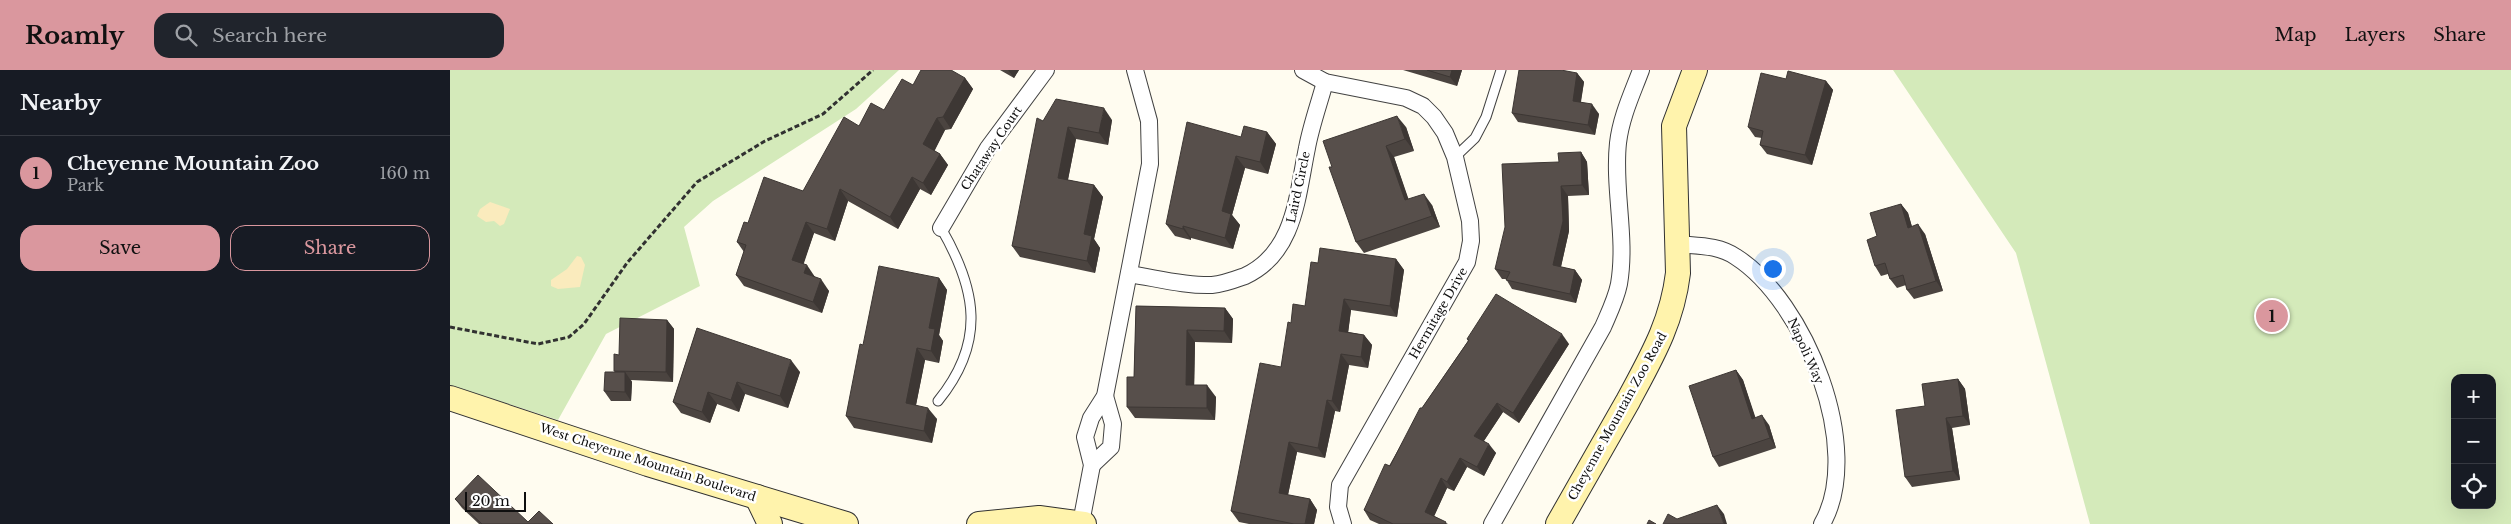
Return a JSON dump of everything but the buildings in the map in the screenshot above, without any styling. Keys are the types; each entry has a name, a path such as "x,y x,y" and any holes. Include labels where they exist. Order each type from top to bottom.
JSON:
{"street":[{"name":"Chataway Court","path":"941,228 988,148 1046,70"},
{"path":"979,524 1039,518 1082,524 1092,465 1085,437 1091,418 1106,396 1148,172 1151,142 1147,112 1135,70"},
{"name":"Hermitage Drive","path":"1303,70 1325,82 1406,98 1423,106 1434,117 1445,133 1455,157 1470,221 1471,241 1467,262 1340,485 1338,506 1343,524"},
{"path":"1492,524 1604,327 1613,305 1619,284 1621,259 1616,168 1618,142 1623,116 1640,70"},
{"name":"Cheyenne Mountain Zoo Road","path":"1558,524 1618,418 1666,326 1675,297 1678,244 1674,126 1695,70"},
{"name":"Laird Circle","path":"1129,274 1192,284 1213,285 1232,281 1267,262 1281,247 1291,225 1308,142 1325,82"},
{"name":"Napoli Way","path":"1678,244 1720,249 1736,257 1759,275 1781,301 1800,332 1829,403 1833,435 1836,467 1834,488 1830,510 1822,524"},
{"path":"1092,465 1111,447 1113,424 1106,396"},
{"name":"West Cheyenne Mountain Boulevard","path":"450,398 648,464 846,524"},
{"path":"757,497 770,524"}],"lane":[{"path":"1455,157 1475,138 1486,117 1501,70"},
{"path":"938,401 952,383 964,362 971,332 969,294 957,256 941,228"}],"path":[{"path":"450,327 538,344 569,337 584,324 627,263 698,182 765,142 823,114 873,70"}],"green space":[{"path":"450,70 899,70 856,109 713,201 684,227 700,286 606,334 558,420 462,389 450,399"},
{"path":"1893,70 2511,70 2511,524 2090,524 2016,253"}],"sand":[{"path":"490,202 510,209 504,224 500,226 494,221 486,222 477,216 480,209"},
{"path":"577,256 581,257 585,265 580,287 558,289 551,286 551,280 567,269"}],"place":[{"name":"Cheyenne Mountain Zoo","path":"2272,316"}]}
